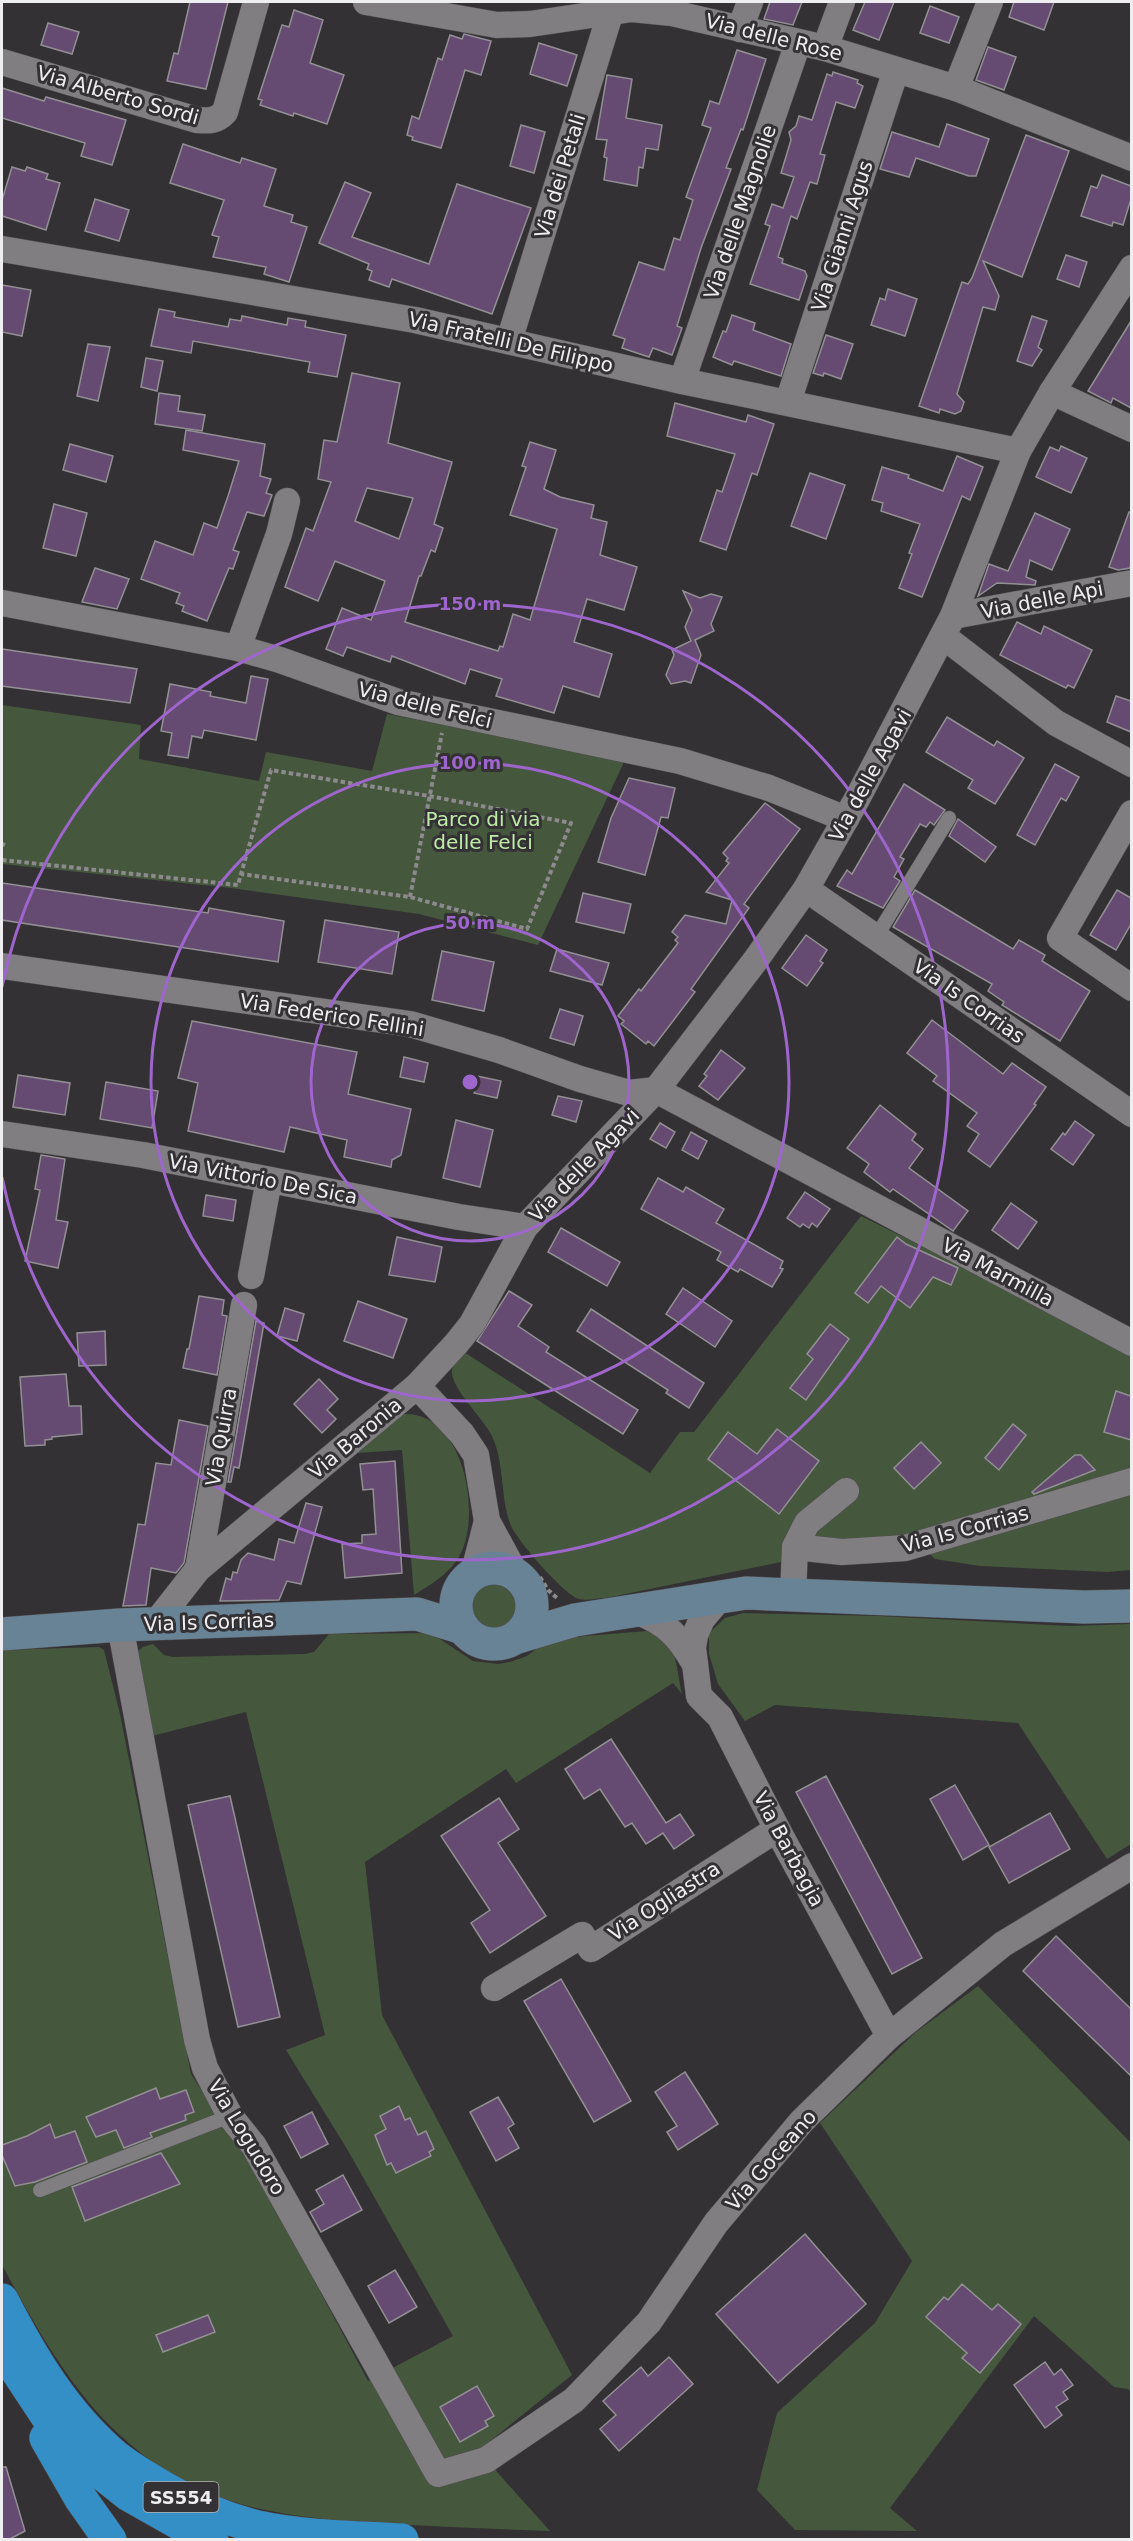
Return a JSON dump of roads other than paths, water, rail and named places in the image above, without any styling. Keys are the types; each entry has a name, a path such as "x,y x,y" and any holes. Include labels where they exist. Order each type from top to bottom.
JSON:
{"highway":[{"name":"SS554","path":"2,2300 53,2388 79,2421 116,2457 140,2474 190,2503 219,2516 257,2527 301,2534 402,2540"},
{"name":"SS554","path":"5,2355 66,2445 129,2495 212,2540"},
{"path":"5,2355 36,2420 70,2480 110,2540"}],"street":[{"name":"Via Alberto Sordi","path":"2,62 197,120 210,121 220,118 225,112 256,2"},
{"name":"Via delle Rose","path":"366,2 497,25 530,24 632,9 672,13 825,48 956,88 1131,158"},
{"path":"740,29 750,2"},
{"path":"825,48 842,2"},
{"path":"956,88 990,2"},
{"name":"Via dei Petali","path":"509,341 612,11"},
{"name":"Via delle Magnolie","path":"682,381 798,43"},
{"name":"Via Gianni Agus","path":"788,402 896,70"},
{"name":"Via Fratelli De Filippo","path":"2,249 415,320 682,381 1018,451"},
{"name":"Via delle Agavi","path":"525,1227 656,1090 755,961 806,889 846,819 948,626 1018,451 1052,392 1131,268"},
{"path":"1052,392 1131,429"},
{"path":"238,648 279,534 287,501"},
{"name":"Via delle Api","path":"948,626 1131,583"},
{"name":"Via delle Felci","path":"2,603 238,648 298,666 367,693 680,761 769,788 846,819"},
{"path":"948,626 1056,723 1131,764"},
{"path":"1131,813 1060,938 1131,988"},
{"name":"Via Is Corrias","path":"806,889 1131,1114"},
{"name":"Via Federico Fellini","path":"2,966 410,1024 500,1050 580,1079 629,1093 656,1090"},
{"name":"Via Marmilla","path":"656,1090 1131,1343"},
{"name":"Via Vittorio De Sica","path":"2,1134 143,1155 459,1217 525,1227"},
{"path":"251,1276 269,1180"},
{"name":"Via Baronia","path":"155,1624 198,1569 417,1386 472,1324 525,1227"},
{"name":"Via Quirra","path":"198,1569 244,1305"},
{"path":"417,1386 462,1434 476,1455 487,1521 456,1609 463,1628"},
{"name":"Via Is Corrias","path":"795,1547 842,1552 905,1548 1131,1481"},
{"path":"793,1595 795,1547 807,1523 846,1491"},
{"path":"487,1521 543,1592"},
{"path":"467,1581 494,1568 506,1570 543,1592 638,1612 663,1623 682,1643 695,1664"},
{"name":"Via Is Corrias","path":"417,1614 467,1581"},
{"path":"518,1637 543,1592"},
{"path":"518,1637 530,1621 532,1608 543,1592"},
{"path":"638,1612 746,1593 1074,1606 1131,1606"},
{"name":"Via Barbagia","path":"719,1596 702,1619 695,1635 693,1648 699,1696 720,1717 777,1829 890,2036"},
{"name":"Via Is Corrias","path":"2,1634 120,1625 417,1614 463,1628 478,1641 492,1645 505,1643 518,1637"},
{"name":"Via Logudoro","path":"120,1625 197,2040 206,2068 230,2116 254,2146 438,2474"},
{"name":"Via Ogliastra","path":"494,1988 582,1935 591,1948 777,1829"},
{"name":"Via Goceano","path":"438,2474 486,2460 574,2400 614,2361 649,2322 716,2223 802,2121 890,2036 1003,1944 1128,1873"}],"lane":[{"path":"876,937 949,818"},
{"path":"40,2190 230,2116"}],"park label":[{"name":"Parco di via delle Felci","path":"483,830"}]}
